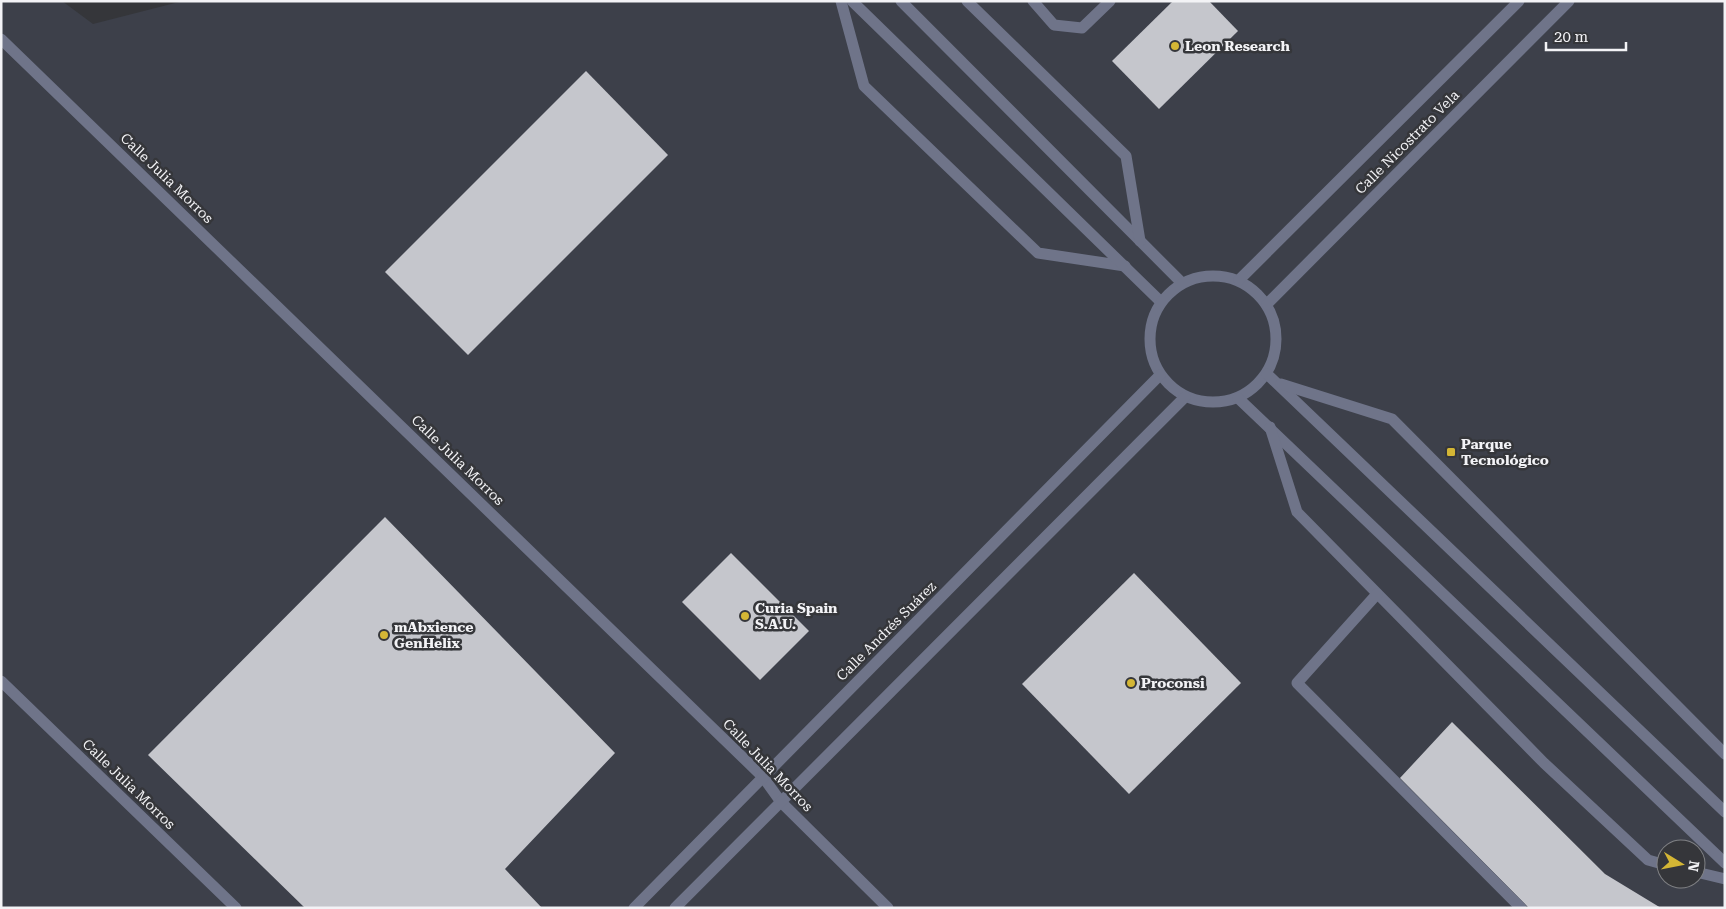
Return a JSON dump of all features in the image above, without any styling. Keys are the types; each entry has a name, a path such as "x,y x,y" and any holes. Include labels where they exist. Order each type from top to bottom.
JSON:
{"lane":[{"path":"841,1 864,86 1038,253 1125,266"},
{"path":"852,1 1161,302"},
{"path":"900,1 1182,283"},
{"path":"967,1 1126,156 1140,241"},
{"path":"1033,1 1054,24 1082,28 1110,1"},
{"name":"Calle Nicostrato Vela","path":"1239,280 1519,1"},
{"name":"Calle Nicostrato Vela","path":"1267,304 1569,1"},
{"name":"Calle Julia Morros","path":"1,39 763,777 781,802 888,908"},
{"path":"1210,275 1239,280 1267,304 1277,335 1275,355 1266,374 1238,398 1212,404 1185,397 1160,375 1150,353 1150,326 1161,302 1182,283 1210,275"},
{"path":"1266,374 1279,384 1725,812"},
{"name":"Calle Andrés Suárez","path":"634,908 1160,375"},
{"path":"1279,384 1392,419 1725,754"},
{"path":"676,908 1185,397"},
{"path":"1238,398 1269,425 1725,863"},
{"path":"1269,425 1297,512 1544,763 1648,860 1656,862"},
{"path":"1377,594 1297,683 1521,908"},
{"name":"Calle Julia Morros","path":"1,681 236,908"},
{"path":"1706,874 1725,879"}],"shaded area":[{"path":"1,1 62,1 93,24 183,1 1725,1 1725,908 1,908"}],"building":[{"name":"Leon Research","path":"1173,1 1209,1 1238,31 1159,109 1112,61"},
{"path":"586,71 668,155 468,355 385,272"},
{"name":"mAbxience GenHelix","path":"385,517 615,753 505,869 542,908 305,908 148,755"},
{"name":"Curia Spain S.A.U.","path":"731,553 809,631 760,680 682,602"},
{"name":"Proconsi","path":"1134,573 1241,683 1129,794 1022,684"},
{"path":"1452,722 1605,874 1661,908 1529,908 1400,778"}],"place":[{"name":"Leon Research","path":"1175,46"},
{"name":"Parque Tecnológico","path":"1451,452"},
{"name":"Curia Spain S.A.U.","path":"745,616"},
{"name":"mAbxience GenHelix","path":"384,635"},
{"name":"Proconsi","path":"1131,683"}]}
